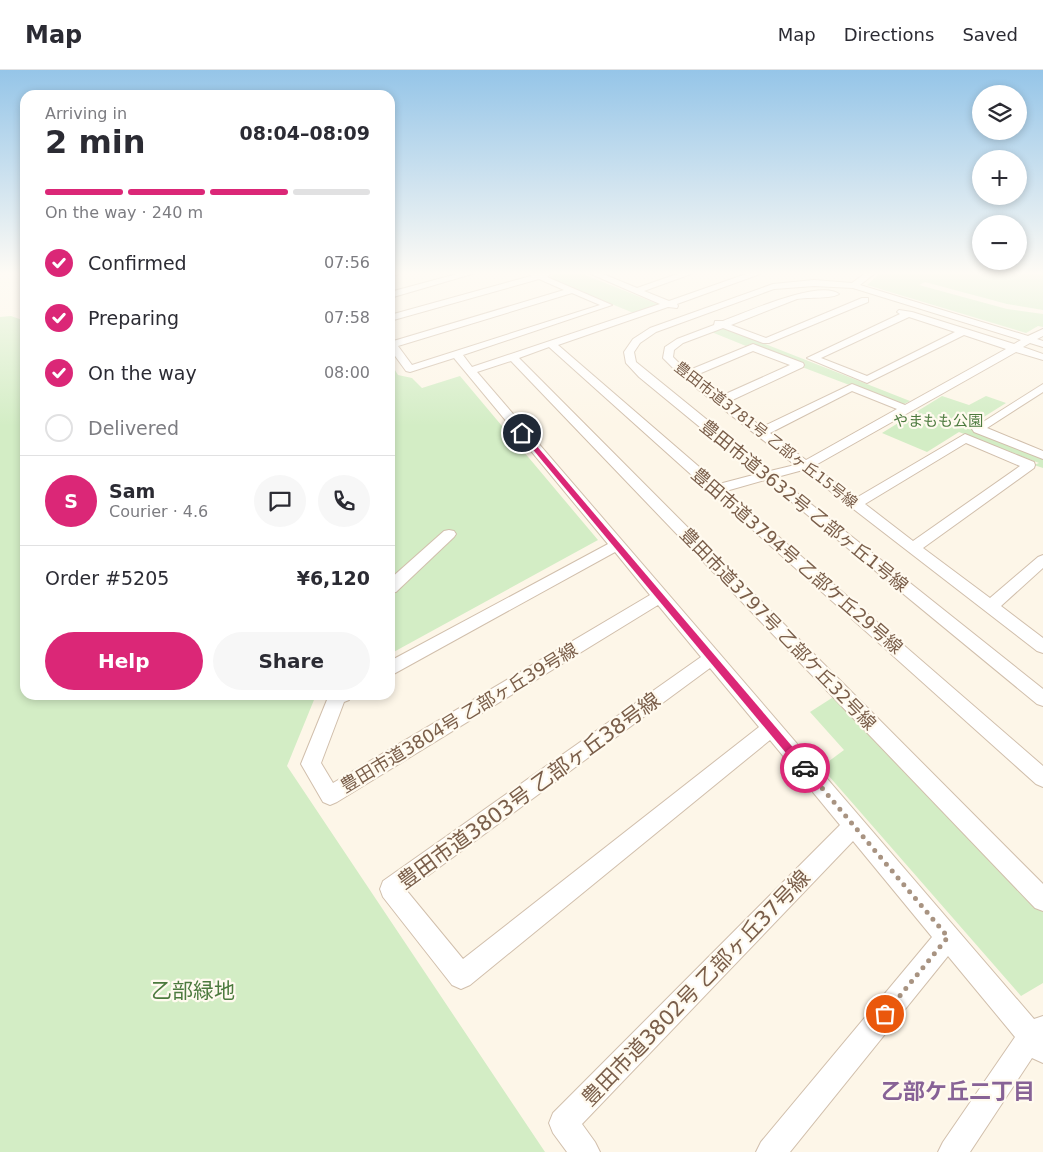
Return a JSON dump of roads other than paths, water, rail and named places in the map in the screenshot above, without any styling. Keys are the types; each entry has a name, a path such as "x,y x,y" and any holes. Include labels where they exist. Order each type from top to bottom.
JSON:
{"street":[{"path":"395,344 459,324"},
{"path":"395,349 410,369 551,324"},
{"path":"470,371 609,324"},
{"name":"豊田市道3632号 乙部ヶ丘1号線","path":"668,324 653,330 636,341 629,352 631,363 642,376 1042,697"},
{"name":"豊田市道3781号 乙部ヶ丘15号線","path":"721,324 680,341 669,349 668,358 686,375 1043,647"},
{"name":"豊田市道3781号 乙部ヶ丘15号線","path":"723,324 766,341 810,324"},
{"path":"886,324 812,358 867,380 962,332"},
{"path":"940,324 1043,357"},
{"name":"豊田市道3632号 乙部ヶ丘1号線","path":"979,324 1043,344"},
{"path":"716,490 805,466 1043,332"},
{"name":"豊田市道3794号 乙部ケ丘29号線","path":"551,344 1043,778"},
{"path":"686,375 753,346 799,365 720,401"},
{"path":"457,355 948,937 1039,1038 953,1152"},
{"name":"豊田市道3797号 乙部ケ丘32号線","path":"513,357 1043,900"},
{"path":"1043,386 978,429 1043,455"},
{"path":"762,432 852,388 906,409"},
{"path":"855,504 965,438 1029,465 913,548"},
{"path":"395,583 449,534"},
{"path":"395,666 617,545"},
{"path":"990,606 1043,560"},
{"name":"豊田市道3804号 乙部ヶ丘39号線","path":"336,700 311,764 330,796 660,596"},
{"name":"豊田市道3803号 乙部ヶ丘38号線","path":"712,658 391,889 461,976 771,728"},
{"name":"豊田市道3802号 乙部ヶ丘37号線","path":"585,1152 563,1123 854,826"},
{"path":"771,1152 948,937"}],"district":[{"name":"乙部ケ丘二丁目","path":"958,1091"}],"park label":[{"name":"やまもも公園","path":"938,421"},
{"name":"乙部緑地","path":"193,991"}]}
